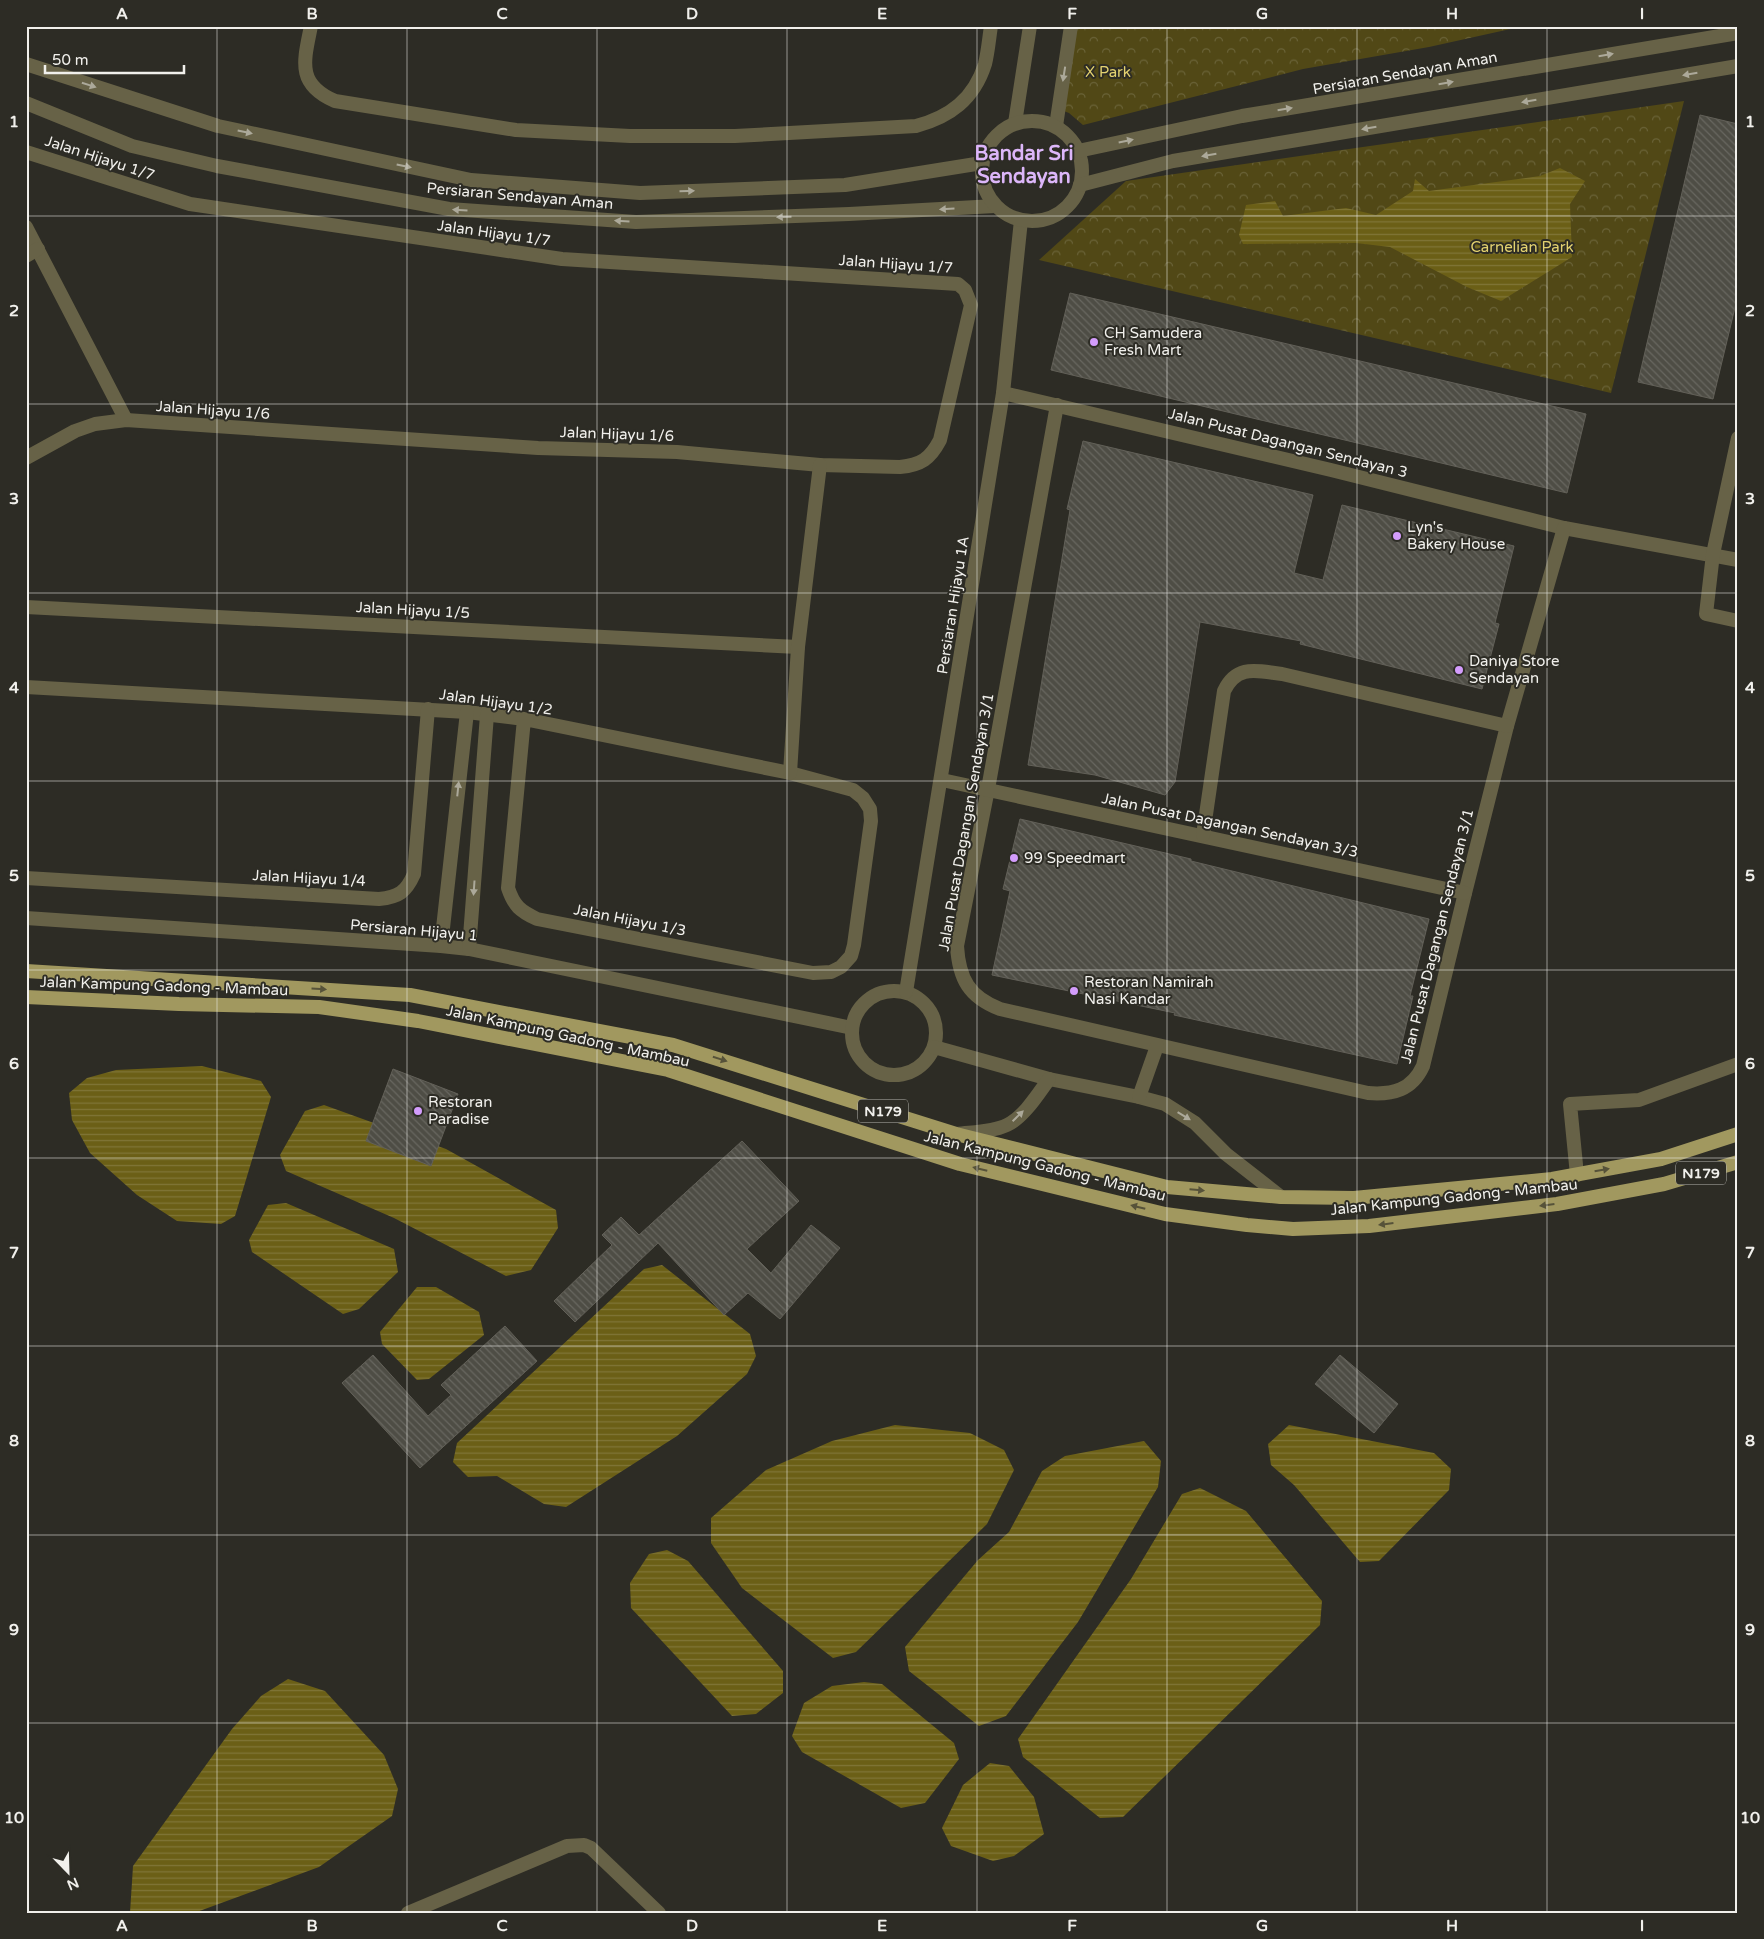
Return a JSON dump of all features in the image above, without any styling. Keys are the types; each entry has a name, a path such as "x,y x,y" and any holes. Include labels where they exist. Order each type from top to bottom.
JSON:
{"main road":[{"name":"Jalan Kampung Gadong - Mambau","path":"26,971 410,995 673,1045 956,1134 1167,1187 1281,1197 1354,1198 1552,1179 1661,1159 1738,1134"},
{"name":"Jalan Kampung Gadong - Mambau","path":"26,998 319,1007 418,1021 668,1070 960,1164 1165,1214 1247,1225 1293,1229 1369,1226 1557,1204 1664,1184 1738,1162"}],"street":[{"path":"311,26 305,56 305,72 311,86 322,95 335,101 516,130 630,136 735,136 907,126 937,120 952,111 968,96 978,82 985,64 991,26"},
{"path":"1014,123 1030,26"},
{"path":"1056,126 1071,26"},
{"name":"Persiaran Sendayan Aman","path":"1078,151 1242,116 1738,33"},
{"name":"Persiaran Sendayan Aman","path":"26,64 218,126 471,180 640,193 845,185 982,163"},
{"path":"1080,185 1172,161 1738,66"},
{"name":"Persiaran Sendayan Aman","path":"26,103 132,146 217,166 449,210 636,222 995,206"},
{"path":"1028,120 1042,121 1056,126 1065,132 1078,151 1082,168 1080,185 1074,199 1064,210 1051,217 1036,221 1021,220 1007,215 995,206 986,193 982,178 982,163 988,146 999,132 1014,123 1028,120"},
{"name":"Jalan Hijayu 1/7","path":"26,152 190,204 562,259 958,284 965,290"},
{"name":"Persiaran Hijayu 1A","path":"906,992 942,780 1003,393 1021,220"},
{"path":"26,227 32,252 126,420"},
{"name":"Jalan Hijayu 1/6","path":"26,458 75,431 95,424 126,420 538,448 677,452 820,465 912,466 924,461 933,453 940,440 971,305 965,290"},
{"name":"Jalan Pusat Dagangan Sendayan 3","path":"1003,393 1331,470 1564,528 1738,560"},
{"name":"Jalan Pusat Dagangan Sendayan 3/1","path":"1057,405 988,789 957,946 958,963 963,979 974,994 984,1002 1000,1009 1368,1093 1382,1094 1408,1086 1417,1078 1423,1066 1507,726 1564,528"},
{"path":"1738,438 1713,554 1706,614 1738,621"},
{"path":"790,773 798,647 820,465"},
{"name":"Jalan Hijayu 1/5","path":"26,607 798,647"},
{"path":"1202,835 1224,692 1229,680 1238,674 1249,671 1282,674 1507,726"},
{"name":"Jalan Hijayu 1/2","path":"26,687 467,712 524,719 790,773 853,790 870,809 872,821 864,885"},
{"name":"Jalan Hijayu 1/4","path":"26,878 391,898 402,893 409,885 414,874 428,709"},
{"path":"441,946 467,712"},
{"path":"469,949 487,715"},
{"name":"Jalan Hijayu 1/3","path":"524,719 508,888 513,902 523,912 537,918 814,973 831,972 841,967 851,956 864,885"},
{"name":"Jalan Pusat Dagangan Sendayan 3/3","path":"942,780 1465,893"},
{"name":"Persiaran Hijayu 1","path":"26,918 469,949 852,1028"},
{"path":"892,991 906,992 919,998 928,1008 934,1020 936,1034 934,1047 928,1059 918,1068 905,1074 892,1075 878,1072 867,1066 858,1056 852,1042 852,1028 856,1014 865,1002 877,994 892,991"},
{"path":"1139,1097 1157,1046"},
{"path":"934,1047 1049,1079 1165,1104 1195,1123 1226,1154 1281,1197"},
{"path":"1576,1175 1570,1104 1639,1100 1738,1064"},
{"path":"956,1134 998,1128 1016,1120 1049,1079"},
{"path":"408,1913 567,1846 576,1844 592,1848 659,1913"}],"green space":[{"name":"X Park","path":"1065,26 1524,26 1429,47 1303,69 1083,125 1069,113 1053,107"},
{"name":"Carnelian Park","path":"1684,101 1611,393 1039,260 1126,181"}],"shaded area":[{"path":"1560,168 1585,181 1570,204 1572,257 1501,301 1467,287 1390,247 1356,243 1243,244 1239,235 1246,205 1275,201 1283,216 1346,208 1376,215 1413,191 1415,179 1429,191 1540,176"},
{"path":"202,1066 261,1081 271,1097 235,1216 221,1224 177,1221 137,1195 90,1153 72,1120 69,1093 87,1078 116,1070"},
{"path":"324,1105 446,1149 556,1210 558,1228 531,1270 506,1276 394,1218 286,1171 280,1155 305,1111"},
{"path":"286,1203 394,1249 398,1272 359,1309 343,1314 252,1252 249,1240 268,1205"},
{"path":"662,1265 750,1334 756,1356 747,1374 677,1436 566,1507 544,1504 497,1476 468,1477 453,1462 457,1443 644,1269"},
{"path":"417,1287 436,1287 479,1312 484,1335 429,1379 417,1380 382,1344 380,1332"},
{"path":"895,1425 970,1433 1004,1450 1014,1470 987,1524 856,1652 833,1658 742,1588 711,1543 711,1518 766,1470 832,1441"},
{"path":"1289,1425 1434,1453 1451,1469 1449,1490 1379,1561 1360,1562 1294,1485 1271,1465 1268,1444"},
{"path":"1144,1441 1161,1461 1158,1487 1078,1622 1006,1716 979,1726 909,1671 905,1647 978,1560 1009,1532 1042,1471 1065,1456"},
{"path":"1200,1488 1246,1511 1322,1601 1320,1625 1123,1817 1100,1818 1023,1757 1018,1739 1131,1579 1182,1494"},
{"path":"667,1550 688,1561 783,1671 783,1693 756,1714 732,1716 631,1608 630,1583 649,1554"},
{"path":"288,1679 325,1691 384,1755 398,1789 392,1816 319,1867 194,1913 130,1913 133,1866 232,1729 261,1696"},
{"path":"864,1682 882,1684 954,1743 959,1759 925,1803 901,1808 802,1752 792,1736 804,1703 832,1686"},
{"path":"990,1763 1009,1766 1034,1797 1044,1834 1014,1856 993,1861 951,1846 942,1828 963,1785"}],"building":[{"path":"1700,115 1738,124 1738,295 1713,399 1638,382"},
{"path":"1070,293 1586,414 1567,493 1051,370"},
{"path":"1083,441 1313,495 1294,573 1323,580 1342,505 1514,546 1495,623 1499,624 1482,689 1300,644 1301,641 1200,622 1175,782 1165,795 1095,775 1028,765 1070,510 1067,509"},
{"path":"1020,819 1191,859 1191,861 1429,919 1410,996 1413,996 1397,1064 1174,1015 1175,1013 992,975 1010,891 1003,889"},
{"path":"393,1069 458,1094 431,1166 366,1141"},
{"path":"742,1141 799,1201 747,1249 771,1273 811,1225 840,1248 780,1319 748,1293 724,1315 658,1243 575,1322 554,1301 612,1245 602,1235 621,1217 639,1235"},
{"path":"505,1326 537,1361 420,1468 342,1383 373,1355 428,1416 451,1395 441,1385"},
{"path":"1340,1355 1398,1404 1374,1433 1315,1384"}],"place":[{"name":"CH Samudera Fresh Mart","path":"1094,342"},
{"name":"Lyn's Bakery House","path":"1397,536"},
{"name":"Daniya Store Sendayan","path":"1459,670"},
{"name":"99 Speedmart","path":"1014,858"},
{"name":"Restoran Namirah Nasi Kandar","path":"1074,991"},
{"name":"Restoran Paradise","path":"418,1111"}],"district":[{"name":"Bandar Sri Sendayan","path":"1024,166"}]}
